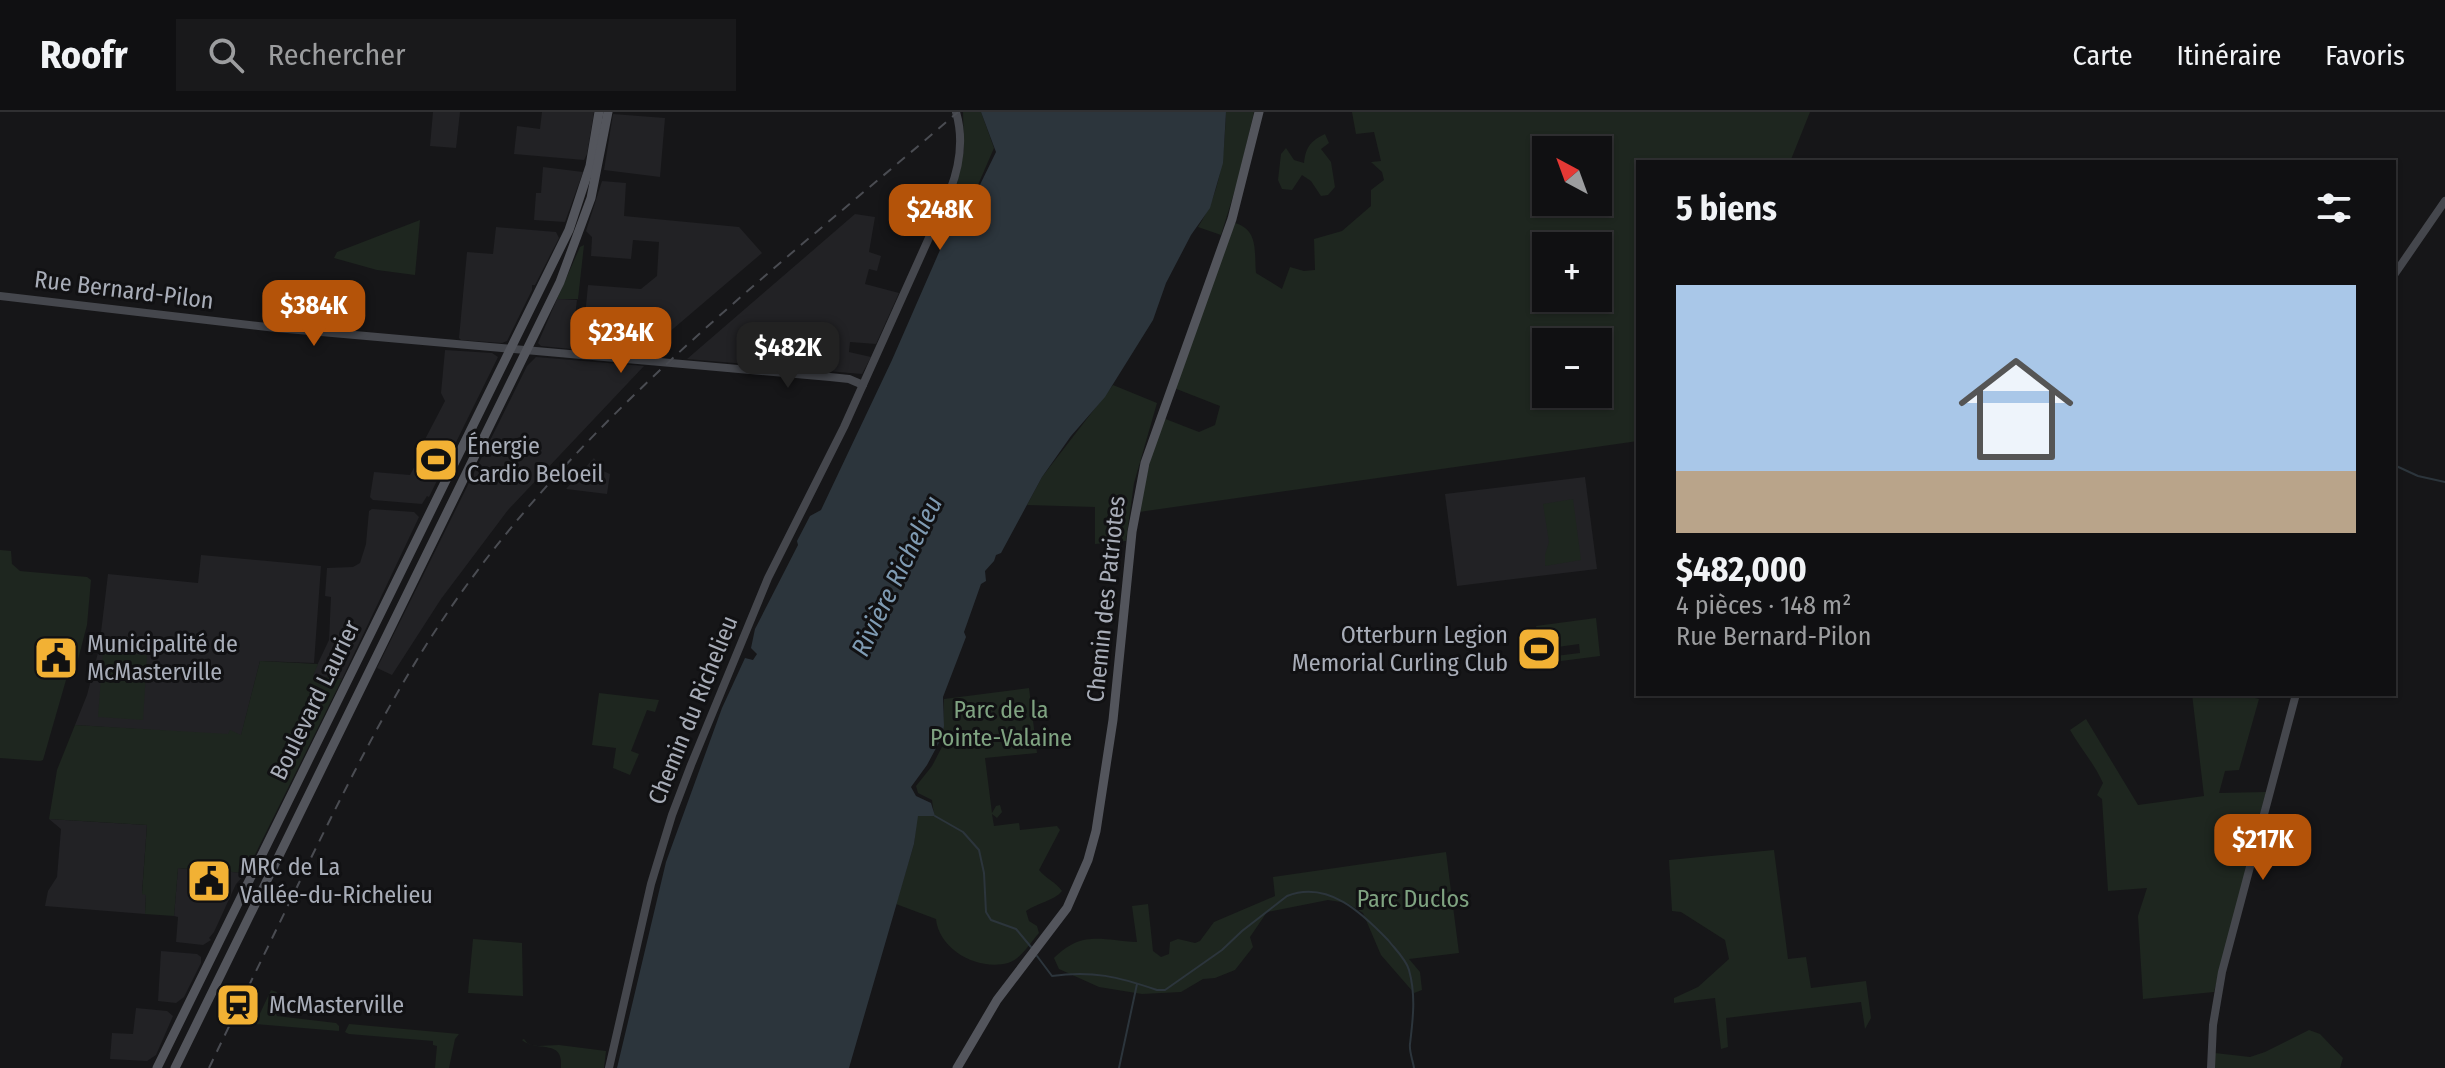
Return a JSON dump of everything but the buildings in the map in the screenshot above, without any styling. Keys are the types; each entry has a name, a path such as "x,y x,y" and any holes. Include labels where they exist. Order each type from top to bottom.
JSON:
{"main road":[{"name":"Boulevard Laurier","path":"157,1068 573,221 590,166 599,112"},
{"name":"Boulevard Laurier","path":"175,1068 560,282 584,224 600,164 608,112"},
{"name":"Chemin du Richelieu","path":"609,1068 643,916 672,815 754,609 863,385 954,182 961,141 956,112"},
{"name":"Chemin des Patriotes","path":"957,1068 992,1007 1067,908 1088,860 1099,815 1113,720 1134,520 1145,463 1232,219 1259,112"},
{"path":"2396,272 2445,201"},
{"name":"Rue Bernard-Pilon","path":"0,296 276,328 830,377 849,379 863,385"},
{"path":"2211,1068 2219,984 2295,696"}],"shaded area":[{"path":"433,112 460,112 456,148 430,146"},
{"path":"542,112 594,112 584,160 514,154 517,126 540,129"},
{"path":"613,114 665,118 660,177 604,170"},
{"path":"543,167 583,172 565,222 534,220 536,193 541,193"},
{"path":"602,181 626,183 624,216 739,227 762,253 667,334 641,329 584,327 588,285 641,289 657,276 659,242 633,240 631,259 591,256 592,237 586,231"},
{"path":"855,214 875,217 869,252 881,256 877,271 869,269 865,284 899,293 876,344 850,342 849,352 871,357 862,374 687,359"},
{"path":"496,227 556,232 559,238 535,285 532,285 507,341 461,340 467,252 493,254"},
{"path":"557,299 577,300 571,349 541,346 538,343"},
{"path":"445,350 492,353 498,357 429,497 422,504 373,500 370,497 374,472 410,475 417,462 416,451 445,401 441,393"},
{"path":"536,357 644,366 508,510 441,599 392,675 377,668 527,366"},
{"path":"594,458 603,471 610,474 607,494 566,489"},
{"path":"1585,477 1597,569 1457,586 1445,494"},
{"path":"369,511 414,512 419,517 342,679 312,676 329,640 331,597 325,596 327,568 353,567 360,563 366,544"},
{"path":"201,555 321,566 314,663 260,661 241,736 75,725 87,695 99,649 108,574 198,583"},
{"path":"49,819 147,825 142,893 146,894 145,914 45,906 48,891 57,877 61,829"},
{"path":"178,868 246,873 236,884 209,938 211,940 203,945 176,942 178,917 174,916"},
{"path":"161,951 201,957 184,997 176,1003 158,1001"},
{"path":"136,1008 167,1011 173,1016 156,1055 147,1061 110,1059 112,1033 133,1034"}],"green space":[{"path":"963,112 981,112 994,148 974,194 956,188 964,151"},
{"path":"1226,112 1254,112 1221,235 1198,227 1217,186 1223,157"},
{"path":"1352,112 1810,112 1791,160 1636,160 1636,441 1139,512 1163,418 1199,432 1215,425 1220,406 1174,388 1235,223 1243,226 1252,236 1256,273 1282,289 1290,267 1315,270 1314,239 1342,231 1371,206 1371,190 1384,180 1382,172 1371,162 1381,161 1374,132 1356,134"},
{"path":"1325,134 1329,143 1321,149 1331,162 1335,187 1328,195 1321,196 1311,181 1302,175 1292,190 1282,189 1278,180 1281,154 1286,148 1294,160 1304,163 1310,145"},
{"path":"420,220 415,275 377,270 334,258 337,252"},
{"path":"584,245 578,299 557,299 580,247"},
{"path":"1113,385 1157,403 1134,483 1126,541 1095,544 1095,507 1027,505 1042,477"},
{"path":"1573,499 1581,560 1545,566 1549,542 1543,504"},
{"path":"0,550 11,551 12,564 20,571 87,577 91,580 87,625 75,671 68,673 43,760 40,761 0,758"},
{"path":"1596,618 1600,656 1530,665 1530,659 1580,653 1579,644 1543,649 1542,643 1528,646 1528,643 1538,640 1536,626"},
{"path":"103,652 147,655 143,720 98,717"},
{"path":"260,661 318,664 313,676 342,679 246,873 178,868 174,916 145,914 146,895 142,894 147,825 49,819 57,770 75,725 228,734 230,730 241,735"},
{"name":"Parc de la Pointe-Valaine","path":"1029,688 1037,753 985,758 992,813 1000,805 1002,812 997,818 992,814 994,826 1019,823 1020,830 1057,826 1060,830 1039,870 1062,891 1026,911 1029,921 1037,926 1039,933 1021,955 1008,963 985,964 952,949 944,940 936,919 896,904 914,844 917,816 934,815 932,800 918,793 916,786 943,745 944,699"},
{"path":"599,693 659,700 655,712 647,710 631,751 639,754 630,775 613,768 616,748 592,745"},
{"path":"2192,696 2248,696 2259,699 2239,770 2225,771 2219,793 2266,792 2214,992 2143,999 2138,916 2147,888 2108,891 2102,799 2097,795 2103,783 2070,730 2086,719 2138,805 2204,796"},
{"path":"1774,850 1788,959 1806,957 1811,988 1866,981 1871,1018 1865,1029 1861,1002 1726,1018 1728,1047 1721,1049 1715,998 1674,1003 1674,998 1698,987 1729,959 1725,940 1681,912 1672,911 1669,860"},
{"name":"Parc Duclos","path":"1446,852 1459,953 1409,959 1420,972 1422,990 1414,993 1381,955 1363,913 1347,903 1328,900 1267,912 1250,937 1253,947 1235,970 1203,979 1181,992 1142,994 1099,987 1059,969 1054,958 1083,940 1137,942 1132,906 1148,904 1153,951 1161,957 1169,954 1170,942 1178,939 1195,943 1200,941 1214,922 1275,896 1273,877"},
{"path":"473,939 522,943 523,996 468,993"},
{"path":"271,990 277,992 272,1006 277,1016 336,1023 339,1031 255,1024"},
{"path":"349,1024 459,1034 455,1039 449,1068 435,1068 437,1046 433,1045 433,1041 349,1034 345,1032"},
{"path":"2309,1030 2320,1034 2343,1058 2340,1068 2215,1068 2215,1053 2250,1057"},
{"path":"535,1046 606,1051 604,1068 561,1068 561,1059 554,1049"}],"water":[{"name":"Rivière Richelieu","path":"981,112 1226,112 1223,163 1210,208 1191,235 1166,283 1153,320 1105,397 1071,436 1042,477 1001,553 996,555 985,571 986,581 981,584 964,632 966,637 943,697 942,737 911,787 916,796 931,803 935,816 918,816 914,844 849,1068 617,1068 666,862 722,708 745,658 753,660 757,654 751,648 755,629 810,516 821,510 892,360 964,195 975,195 996,152"}],"waterway":[{"path":"2396,466 2418,476 2445,482"},
{"path":"935,816 963,832 979,850 986,912 991,920 1016,929 1031,947"},
{"path":"1037,956 1052,976 1105,976 1165,990 1222,950 1287,896 1302,892 1330,896 1367,919 1408,966 1413,998 1410,1047 1414,1068"},
{"path":"1119,1068 1137,984"}],"railway":[{"path":"209,1068 326,827 380,724 439,625 514,524 571,459 695,338 958,112"}],"place":[{"name":"Énergie Cardio Beloeil","path":"436,460"},
{"name":"Otterburn Legion Memorial Curling Club","path":"1539,649"},
{"name":"Municipalité de McMasterville","path":"56,658"},
{"name":"MRC de La Vallée-du-Richelieu","path":"209,881"},
{"name":"McMasterville","path":"238,1005"}]}
